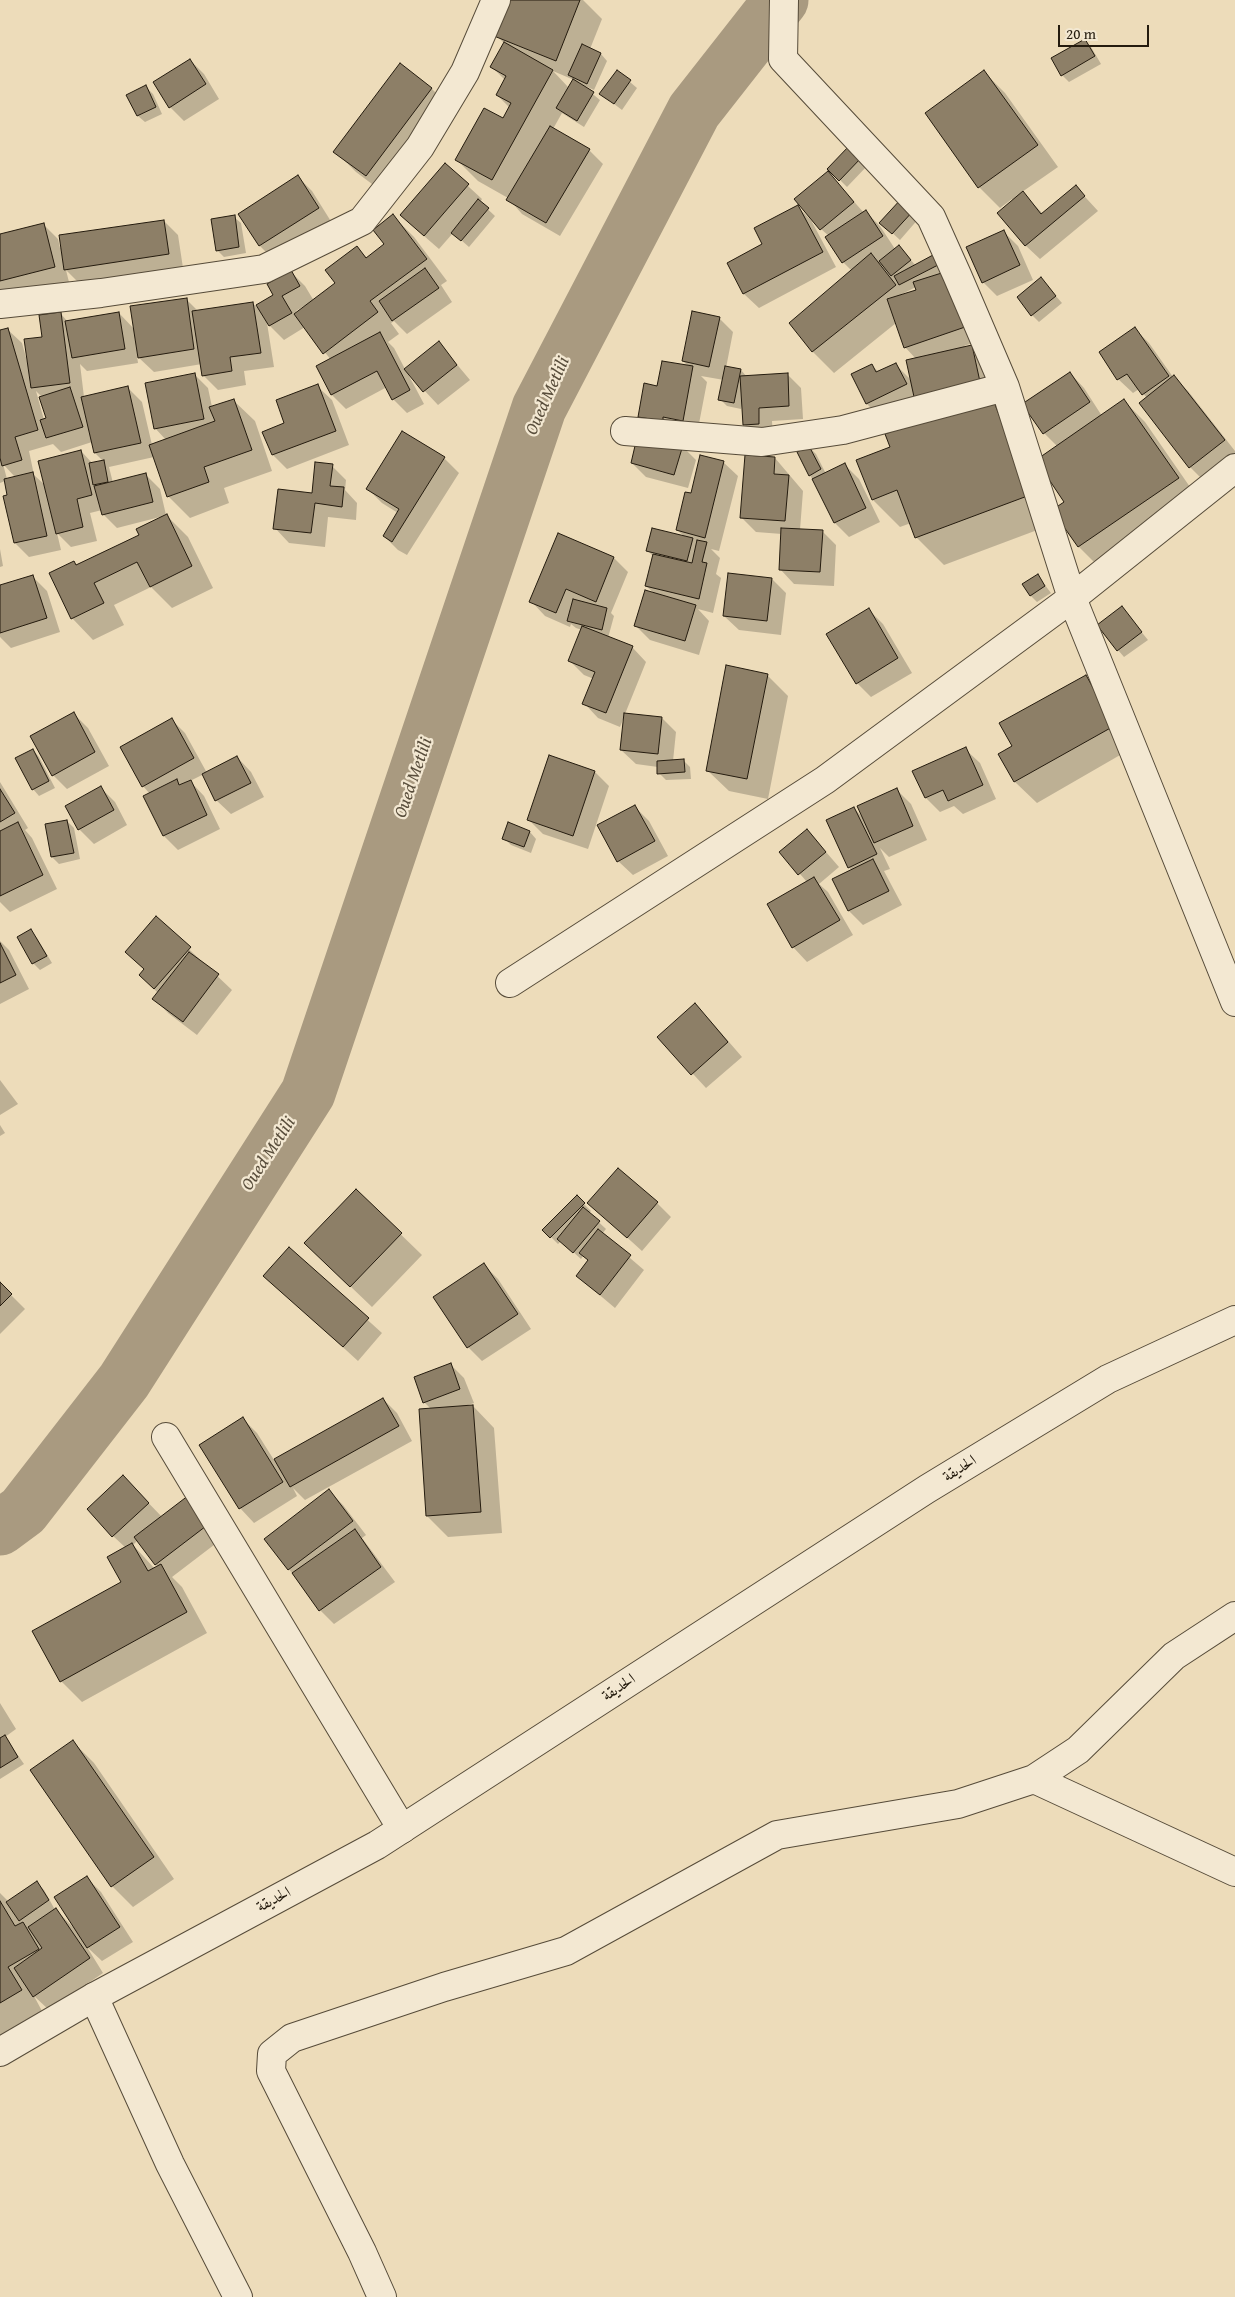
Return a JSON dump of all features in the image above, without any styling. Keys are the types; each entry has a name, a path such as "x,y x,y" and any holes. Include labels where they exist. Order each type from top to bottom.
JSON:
{"street":[{"path":"0,304 101,293 264,269 362,221 420,147 465,72 496,0"},
{"path":"784,0 784,59 931,217 1004,387 1072,598 1235,1002"},
{"path":"625,431 762,442 843,430 1004,387"},
{"path":"510,983 825,780 1072,598 1235,468"},
{"name":"الحديقة","path":"0,2052 94,1997 377,1845 927,1489 1108,1379 1235,1320"},
{"path":"166,1437 402,1829"},
{"path":"382,2297 362,2252 271,2071 272,2054 292,2038 444,1987 566,1951 777,1836 958,1804 1034,1780 1078,1750 1174,1656 1235,1616"},
{"path":"1034,1780 1235,1872"},
{"path":"94,1997 170,2164 238,2297"}],"building":[{"path":"509,0 580,0 556,61 494,36"},
{"path":"1085,39 1095,56 1061,76 1051,58"},
{"path":"504,42 553,70 492,180 455,160 484,108 503,118 511,103 496,95 506,76 490,67"},
{"path":"582,44 601,53 587,84 568,75"},
{"path":"190,59 206,84 169,108 153,82"},
{"path":"400,63 432,88 366,176 333,152"},
{"path":"617,70 631,80 614,104 599,94"},
{"path":"984,70 1038,145 978,188 925,113"},
{"path":"573,79 594,92 577,121 556,108"},
{"path":"146,85 156,107 137,116 126,95"},
{"path":"550,126 590,149 546,223 506,200"},
{"path":"850,145 862,157 839,181 827,169"},
{"path":"445,163 469,184 424,236 400,215"},
{"path":"828,171 854,202 820,230 794,199"},
{"path":"298,175 319,208 259,246 238,214"},
{"path":"1076,185 1085,196 1025,246 997,213 1023,191 1041,214"},
{"path":"902,198 914,210 892,234 879,223"},
{"path":"478,199 489,208 461,241 451,233"},
{"path":"798,205 823,252 743,294 727,263 762,244 754,228"},
{"path":"866,210 883,236 842,263 825,237"},
{"path":"393,214 427,259 370,301 378,312 323,354 294,314 335,283 325,270 357,246 366,258 384,244 373,230"},
{"path":"235,215 239,247 216,251 211,219"},
{"path":"164,220 169,254 64,270 59,235"},
{"path":"44,223 55,267 0,281 0,234"},
{"path":"1004,230 1020,265 982,283 966,247"},
{"path":"899,245 911,260 891,276 879,261"},
{"path":"871,253 896,285 812,352 789,323"},
{"path":"933,255 938,265 899,285 894,276"},
{"path":"425,268 439,288 392,321 379,301"},
{"path":"291,270 300,286 282,296 292,313 269,326 256,305 273,295 267,284"},
{"path":"948,271 968,326 904,348 887,299 916,290 913,282"},
{"path":"1041,277 1056,296 1031,316 1017,297"},
{"path":"187,298 194,349 138,358 130,306"},
{"path":"253,302 261,353 230,357 232,371 202,376 192,311"},
{"path":"692,311 720,317 709,367 682,361"},
{"path":"61,312 70,383 31,388 24,339 42,337 39,315"},
{"path":"119,312 125,349 72,358 65,321"},
{"path":"1135,327 1169,376 1142,395 1127,374 1117,380 1099,352"},
{"path":"8,328 38,430 15,437 22,460 2,466 0,458 0,330"},
{"path":"380,332 410,390 392,400 377,371 331,395 316,366"},
{"path":"439,341 457,365 423,392 404,369"},
{"path":"972,345 982,391 916,406 906,360"},
{"path":"662,361 693,366 683,421 663,417 663,421 638,417 644,383 657,386"},
{"path":"896,363 907,384 866,404 851,374 872,364 876,372"},
{"path":"725,366 741,369 734,403 718,400"},
{"path":"1070,372 1090,402 1043,434 1022,404"},
{"path":"195,373 204,419 154,429 145,383"},
{"path":"788,373 789,406 759,408 759,424 743,425 740,376"},
{"path":"1174,375 1225,440 1189,468 1139,403"},
{"path":"318,384 336,431 272,455 262,432 284,423 276,400"},
{"path":"128,386 141,443 94,453 81,397"},
{"path":"70,387 83,427 46,438 40,420 46,418 39,397"},
{"path":"991,394 1030,495 915,538 897,490 872,500 856,460 890,447 885,434"},
{"path":"234,399 252,450 204,467 209,482 167,497 149,445 215,421 209,407"},
{"path":"1124,399 1179,478 1078,547 1052,510 1064,502 1036,460"},
{"path":"402,431 445,457 392,542 383,536 399,509 366,489"},
{"path":"638,433 683,445 674,475 631,463"},
{"path":"809,446 821,469 809,476 797,452"},
{"path":"81,450 92,495 77,499 83,527 56,534 38,461"},
{"path":"700,455 724,461 705,538 676,530 685,492 691,493"},
{"path":"745,455 775,457 774,474 789,475 785,521 740,518"},
{"path":"104,460 108,482 93,485 89,463"},
{"path":"315,462 333,464 330,486 344,487 342,507 315,503 311,533 273,529 278,489 312,493"},
{"path":"845,463 866,508 834,523 812,479"},
{"path":"33,472 47,536 14,543 3,496 7,495 4,479"},
{"path":"146,473 153,502 102,515 94,486"},
{"path":"167,514 192,566 150,587 137,562 94,583 104,603 71,619 49,573 74,561 76,565 139,535 136,529"},
{"path":"652,528 693,538 687,561 646,551"},
{"path":"781,528 823,530 820,572 779,570"},
{"path":"558,533 614,557 596,602 566,589 556,613 529,602"},
{"path":"697,540 707,542 702,562 707,563 699,599 645,586 653,554 692,563"},
{"path":"728,573 772,578 767,621 723,616"},
{"path":"1038,574 1045,586 1030,596 1022,584"},
{"path":"33,575 47,618 0,633 0,585"},
{"path":"645,590 696,605 685,641 634,626"},
{"path":"573,599 607,608 602,630 567,621"},
{"path":"1122,606 1142,632 1117,651 1097,625"},
{"path":"869,608 898,658 856,684 826,634"},
{"path":"582,626 633,646 606,713 582,704 595,672 568,661"},
{"path":"726,665 768,674 747,779 706,771"},
{"path":"1086,675 1114,726 1014,782 998,754 1012,746 999,723"},
{"path":"74,712 95,752 52,776 30,736"},
{"path":"624,713 662,717 658,754 620,750"},
{"path":"172,718 194,758 142,787 120,747"},
{"path":"966,747 983,785 948,801 943,790 925,798 912,771"},
{"path":"33,749 49,781 32,790 15,758"},
{"path":"549,755 595,771 573,836 527,820"},
{"path":"237,756 251,783 215,801 202,774"},
{"path":"684,759 685,772 657,774 657,761"},
{"path":"177,779 179,785 191,780 207,815 163,836 143,796"},
{"path":"101,786 114,810 78,830 65,806"},
{"path":"897,788 913,826 874,843 857,806"},
{"path":"0,789 15,813 0,822"},
{"path":"635,805 655,841 617,862 597,825"},
{"path":"854,807 877,854 848,868 826,820"},
{"path":"67,820 74,853 51,857 45,824"},
{"path":"18,822 43,875 0,896 0,831"},
{"path":"508,822 530,831 524,847 502,839"},
{"path":"807,829 826,852 798,875 779,852"},
{"path":"873,859 889,891 848,911 832,879"},
{"path":"814,877 840,920 792,948 767,904"},
{"path":"156,916 191,947 154,989 139,975 144,969 125,952"},
{"path":"31,929 47,956 32,964 17,937"},
{"path":"0,943 16,975 0,983"},
{"path":"189,952 219,974 183,1022 152,999"},
{"path":"695,1003 728,1042 691,1075 657,1037"},
{"path":"618,1168 658,1202 627,1238 587,1203"},
{"path":"356,1189 402,1233 350,1287 304,1243"},
{"path":"577,1195 585,1203 550,1238 542,1230"},
{"path":"583,1207 600,1221 573,1253 557,1239"},
{"path":"598,1229 631,1255 600,1295 576,1276 588,1260 579,1253"},
{"path":"289,1247 369,1318 343,1347 263,1276"},
{"path":"484,1263 518,1314 467,1348 433,1297"},
{"path":"0,1282 12,1294 0,1306"},
{"path":"451,1363 460,1389 423,1403 414,1377"},
{"path":"383,1398 399,1426 290,1487 274,1459"},
{"path":"473,1405 481,1512 426,1516 419,1409"},
{"path":"243,1417 283,1482 239,1509 199,1445"},
{"path":"123,1475 149,1503 112,1537 87,1509"},
{"path":"329,1489 353,1521 288,1570 264,1539"},
{"path":"193,1492 214,1520 155,1565 134,1537"},
{"path":"355,1529 381,1567 319,1611 292,1573"},
{"path":"132,1543 148,1571 161,1564 187,1612 60,1682 32,1631 121,1582 107,1557"},
{"path":"5,1735 18,1757 0,1768 0,1738"},
{"path":"73,1740 154,1857 111,1887 30,1770"},
{"path":"87,1876 120,1927 87,1948 54,1897"},
{"path":"37,1881 49,1900 19,1921 6,1902"},
{"path":"0,1901 15,1926 23,1922 39,1949 8,1967 22,1990 0,2003"},
{"path":"56,1908 90,1958 33,1997 14,1968 42,1948 28,1927"}],"waterway":[{"name":"Oued Metlili","path":"0,1528 23,1511 124,1381 308,1093 539,408 694,111 781,0"}]}
